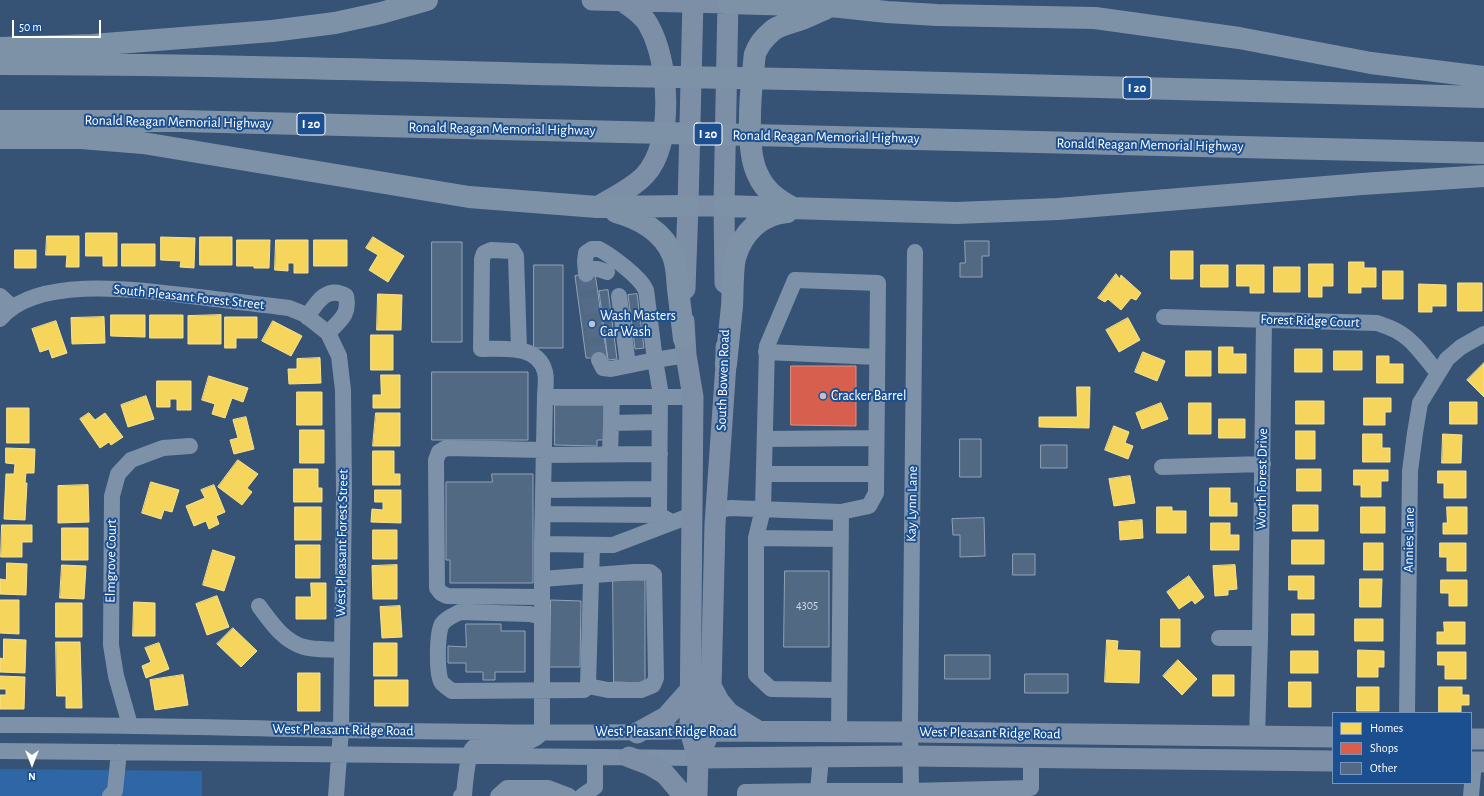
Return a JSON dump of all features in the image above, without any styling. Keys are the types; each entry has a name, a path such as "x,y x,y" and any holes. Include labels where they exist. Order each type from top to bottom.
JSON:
{"highway":[{"path":"0,48 99,44 272,31 335,23 381,13 426,0"},
{"path":"728,2 831,6 887,12 937,15 1095,18 1239,38 1371,63 1484,77"},
{"path":"793,208 780,202 769,191 758,176 754,166 750,141 755,55 761,44 771,32 780,26 806,18 831,6"},
{"name":"I 20","path":"0,64 281,67 1484,97"},
{"name":"Ronald Reagan Memorial Highway","path":"0,121 182,121 1484,154"},
{"path":"0,138 81,138 143,143 469,197 597,207 688,206"},
{"path":"724,206 956,213 1058,209 1362,184 1484,176"},
{"path":"597,207 628,215 642,221 660,236 672,255 676,269 685,347"},
{"path":"726,364 735,258 742,238 754,226 773,215 823,210"}],"main road":[{"path":"592,0 728,2"},
{"path":"808,0 831,6"},
{"path":"597,207 632,185 646,174 658,153 666,119 666,94 661,56 649,24 627,1"},
{"name":"South Bowen Road","path":"693,1 688,206 684,294 685,347 693,398 675,517 701,687"},
{"name":"South Bowen Road","path":"697,796 701,687 716,511 726,364 724,206 728,2"},
{"path":"688,206 724,206"},
{"path":"675,517 716,511"},
{"path":"637,733 666,717 701,687 720,701 729,713 759,732"},
{"name":"West Pleasant Ridge Road","path":"700,731 1332,737"},
{"path":"1472,739 1484,739"},
{"name":"West Pleasant Ridge Road","path":"698,758 910,756 1332,761"},
{"path":"629,757 650,765 665,774 684,796"}],"street":[{"path":"606,272 598,269 586,272 586,254 592,250 599,249 636,276 644,285 646,290 660,389 659,489 675,517"},
{"path":"464,796 472,748 478,744 497,742 527,742 539,737 542,732 542,544 546,373 541,362 531,354 519,349 481,349 482,259 484,253 491,250 513,251 516,256 519,349"},
{"name":"Kay Lynn Lane","path":"911,791 910,732 915,252"},
{"path":"716,511 728,508 763,509 841,512 869,506 876,493 878,283 795,280 767,346 766,352 763,509 756,538 756,675 771,689 839,690"},
{"name":"South Pleasant Forest Street","path":"4,314 26,300 51,292 78,289 130,289 289,308 307,316 328,333"},
{"path":"307,316 323,296 333,292 340,292 346,296 348,311 328,333"},
{"path":"0,296 4,314"},
{"path":"619,296 628,365"},
{"name":"Forest Ridge Court","path":"1164,316 1377,323 1401,333 1413,343 1437,372"},
{"name":"Worth Forest Drive","path":"1257,736 1263,464 1264,320"},
{"name":"West Pleasant Forest Street","path":"328,333 339,356 343,390 344,492 341,730 336,796"},
{"name":"Annies Lane","path":"1407,712 1410,471 1420,403 1437,372 1447,359 1461,347 1484,334"},
{"path":"599,360 601,366 606,368 628,365 655,360 685,347"},
{"path":"766,352 877,357"},
{"path":"545,397 693,398"},
{"path":"610,453 612,397"},
{"path":"611,424 660,422"},
{"path":"765,439 876,438"},
{"name":"Elmgrove Court","path":"130,725 116,676 111,645 112,496 118,474 131,460 163,448 190,446"},
{"path":"542,597 448,596 441,593 437,588 436,460 439,452 446,448 544,452 660,454"},
{"path":"1162,467 1263,464"},
{"path":"764,474 876,474"},
{"path":"543,490 659,489"},
{"path":"839,732 841,512"},
{"path":"543,514 675,517"},
{"path":"542,544 613,546 675,517"},
{"path":"756,538 841,539"},
{"path":"542,617 530,614 460,612 450,616 442,624 439,632 439,674 442,683 452,691 584,690 588,686 592,545"},
{"path":"542,579 634,572 650,572 654,575 656,678 653,685 641,690 608,690 588,686"},
{"path":"258,606 288,640 305,648 341,650"},
{"path":"1219,638 1260,638"},
{"name":"West Pleasant Ridge Road","path":"0,725 81,724 341,730 637,733 700,731"},
{"name":"West Pleasant Ridge Road","path":"0,751 698,758"},
{"path":"110,796 115,791 119,752"},
{"path":"593,793 595,757"},
{"path":"818,792 821,757"},
{"path":"745,796 745,792 796,794 818,792 911,791 929,793 1031,792 1031,758"},
{"path":"1471,796 1476,762"},
{"path":"498,796 507,788 548,788 569,796"}],"shaded area":[{"path":"0,769 202,771 202,796 0,796"}],"building: Homes":[{"path":"86,233 117,233 117,266 103,266 103,256 86,256"},
{"path":"47,236 79,236 79,267 66,267 67,255 46,255"},
{"path":"161,237 195,238 194,268 180,267 181,261 161,260"},
{"path":"200,237 232,237 232,265 200,265"},
{"path":"373,237 404,256 388,282 369,270 378,255 366,248"},
{"path":"237,240 270,240 269,268 237,266"},
{"path":"276,240 308,240 308,273 294,273 294,263 288,263 288,271 275,270"},
{"path":"314,240 347,240 347,266 314,266"},
{"path":"122,244 155,244 155,266 122,266"},
{"path":"15,250 36,250 36,268 15,268"},
{"path":"1171,251 1193,251 1193,279 1171,279"},
{"path":"1349,262 1364,262 1364,268 1376,268 1376,287 1361,287 1361,293 1349,293"},
{"path":"1309,264 1333,264 1333,286 1322,286 1322,297 1309,297"},
{"path":"1201,265 1228,265 1228,287 1201,287"},
{"path":"1237,265 1264,265 1264,293 1250,293 1250,286 1237,286"},
{"path":"1274,267 1300,267 1300,292 1274,292"},
{"path":"1383,271 1403,271 1403,299 1383,299"},
{"path":"1116,274 1120,279 1121,275 1141,293 1136,300 1131,298 1121,310 1108,299 1105,302 1098,298"},
{"path":"1458,283 1482,283 1482,311 1458,311"},
{"path":"1419,284 1446,285 1446,306 1432,306 1432,312 1419,312"},
{"path":"378,294 402,295 401,330 377,330"},
{"path":"111,315 145,315 145,337 111,336"},
{"path":"150,315 183,315 183,338 150,338"},
{"path":"221,315 221,344 188,344 188,316"},
{"path":"104,317 105,343 72,344 71,318"},
{"path":"225,317 257,317 257,338 236,338 236,348 225,348"},
{"path":"1128,318 1140,340 1119,352 1106,330"},
{"path":"56,321 67,353 52,358 49,349 40,352 32,329"},
{"path":"273,321 302,336 291,356 262,341"},
{"path":"371,335 393,335 393,370 371,370"},
{"path":"1219,347 1233,347 1233,354 1246,354 1246,373 1219,373"},
{"path":"1295,349 1322,349 1322,372 1295,372"},
{"path":"1186,351 1211,351 1211,376 1186,376"},
{"path":"1334,351 1362,351 1362,370 1334,370"},
{"path":"1143,352 1165,361 1157,381 1135,372"},
{"path":"1377,356 1389,356 1389,364 1403,364 1403,383 1377,383"},
{"path":"320,358 321,383 289,384 288,369 297,369 297,359"},
{"path":"1484,363 1484,397 1467,380"},
{"path":"381,375 400,375 400,408 373,408 373,395 381,395"},
{"path":"209,376 248,388 243,402 232,398 225,418 212,414 215,404 202,400"},
{"path":"157,381 191,381 191,410 177,410 177,399 170,399 170,407 157,407"},
{"path":"1077,387 1090,387 1089,428 1039,427 1039,417 1077,417"},
{"path":"297,392 322,392 322,425 297,425"},
{"path":"146,396 154,419 128,427 121,405"},
{"path":"1364,398 1391,398 1391,412 1385,412 1385,425 1364,425"},
{"path":"1296,401 1324,401 1324,424 1296,424"},
{"path":"1450,402 1477,402 1477,424 1450,424"},
{"path":"1161,403 1168,419 1142,429 1136,413"},
{"path":"1189,403 1211,403 1211,434 1189,434"},
{"path":"7,408 29,408 29,443 7,443"},
{"path":"89,413 95,420 105,413 123,437 111,445 109,442 100,448 80,419"},
{"path":"376,413 400,413 400,446 373,446"},
{"path":"246,417 254,449 234,454 230,440 238,438 233,420"},
{"path":"1219,419 1245,419 1245,438 1219,438"},
{"path":"1114,426 1129,432 1125,443 1133,446 1128,459 1105,450"},
{"path":"300,430 324,430 324,463 300,463"},
{"path":"1296,431 1315,431 1315,459 1296,459"},
{"path":"1363,434 1382,434 1382,448 1390,448 1390,462 1363,462"},
{"path":"1443,434 1462,435 1461,463 1442,463"},
{"path":"6,448 35,449 34,473 26,473 25,483 27,483 25,520 4,519 6,474 14,474 15,464 6,463"},
{"path":"373,451 394,451 394,474 400,474 400,485 373,485"},
{"path":"238,460 258,474 247,488 252,492 242,505 218,487"},
{"path":"294,469 318,469 318,488 322,488 322,502 294,502"},
{"path":"1297,469 1321,469 1321,491 1297,491"},
{"path":"1354,470 1388,470 1388,481 1381,481 1381,497 1361,497 1361,485 1354,485"},
{"path":"1438,471 1466,471 1466,498 1444,498 1444,483 1438,483"},
{"path":"1130,476 1135,503 1114,506 1109,479"},
{"path":"151,482 179,490 172,512 164,510 161,519 142,513"},
{"path":"88,485 89,522 58,523 58,486"},
{"path":"214,485 225,512 216,516 219,524 209,529 206,521 194,526 186,506 205,498 201,490"},
{"path":"1210,488 1230,488 1230,503 1237,503 1237,516 1210,516"},
{"path":"375,490 401,490 401,523 371,522 372,509 383,510 383,502 375,502"},
{"path":"1293,505 1318,505 1318,531 1293,531"},
{"path":"295,507 321,507 321,540 295,540"},
{"path":"1157,507 1172,507 1172,511 1186,511 1186,533 1157,533"},
{"path":"1361,507 1385,507 1385,533 1361,533"},
{"path":"1447,507 1467,507 1467,534 1443,534 1443,523 1447,523"},
{"path":"1142,520 1143,538 1120,540 1119,522"},
{"path":"1211,523 1230,523 1230,535 1239,535 1239,550 1211,550"},
{"path":"2,525 32,525 32,542 22,542 22,557 1,557"},
{"path":"62,528 88,528 88,560 62,560"},
{"path":"373,530 397,530 397,559 373,559"},
{"path":"1292,540 1324,540 1324,564 1292,564"},
{"path":"1364,543 1383,543 1383,570 1364,570"},
{"path":"1440,543 1466,543 1466,571 1447,571 1447,557 1440,557"},
{"path":"296,545 320,545 320,578 296,578"},
{"path":"213,550 235,557 224,591 203,585"},
{"path":"7,563 27,564 26,595 0,594 0,579 6,580"},
{"path":"62,565 86,566 84,599 60,598"},
{"path":"397,565 397,599 373,599 372,566"},
{"path":"1235,565 1237,589 1228,590 1228,595 1215,596 1213,566"},
{"path":"1189,576 1204,597 1195,604 1192,600 1179,609 1167,592"},
{"path":"1289,576 1314,576 1314,599 1298,599 1298,590 1289,590"},
{"path":"1360,579 1382,579 1381,607 1360,607"},
{"path":"1441,580 1467,580 1467,606 1449,606 1449,593 1441,593"},
{"path":"311,583 326,583 326,619 296,619 296,597 311,597"},
{"path":"217,596 229,627 207,635 196,604"},
{"path":"0,600 19,600 19,634 0,633"},
{"path":"134,602 155,603 155,636 133,636"},
{"path":"56,603 82,603 82,637 56,637"},
{"path":"400,606 402,637 382,638 380,607"},
{"path":"1292,614 1314,614 1314,635 1292,635"},
{"path":"1161,619 1180,619 1180,647 1161,647"},
{"path":"1355,619 1383,619 1383,641 1355,641"},
{"path":"1444,622 1465,622 1465,644 1437,644 1437,632 1444,632"},
{"path":"233,628 257,651 241,667 217,644"},
{"path":"4,639 26,640 25,673 0,672 0,658 3,659"},
{"path":"1107,640 1118,641 1117,650 1140,651 1139,683 1105,682"},
{"path":"56,642 80,642 82,708 66,708 66,696 57,696"},
{"path":"159,643 169,669 146,678 142,666 151,662 145,648"},
{"path":"374,643 397,643 397,676 374,676"},
{"path":"1358,650 1384,651 1384,667 1378,667 1378,677 1358,677"},
{"path":"1291,651 1318,651 1318,673 1291,673"},
{"path":"1438,652 1466,652 1466,679 1445,679 1445,665 1438,665"},
{"path":"1178,660 1197,679 1182,695 1163,676"},
{"path":"298,673 320,673 320,711 298,711"},
{"path":"183,675 188,705 155,710 150,680"},
{"path":"1213,675 1234,675 1234,696 1213,696"},
{"path":"0,676 25,677 24,709 0,709 0,695 6,695 6,689 0,689"},
{"path":"375,680 408,680 408,706 375,706"},
{"path":"1289,682 1311,682 1311,707 1289,707"},
{"path":"1357,687 1379,687 1379,711 1357,711"},
{"path":"1439,687 1462,687 1462,695 1469,695 1469,705 1461,705 1461,712 1439,712"}],"building: Shops":[{"name":"Cracker Barrel","path":"791,366 856,366 856,426 791,425"}],"building: Other":[{"path":"965,241 989,241 989,256 982,256 982,277 960,277 960,263 965,263"},
{"path":"432,242 462,242 462,342 432,342"},
{"path":"534,265 563,265 563,348 534,348"},
{"name":"Wash Masters Car Wash","path":"595,273 607,357 592,359 586,358 575,276"},
{"path":"608,290 617,359 608,360 599,291"},
{"path":"637,294 644,348 635,349 628,295"},
{"path":"432,372 528,372 528,440 432,440"},
{"path":"555,405 604,405 604,440 597,440 597,446 555,445"},
{"path":"960,439 981,439 981,477 960,477"},
{"path":"1041,445 1067,445 1067,468 1041,468"},
{"path":"492,474 533,474 533,583 450,583 450,560 446,560 446,482 492,482"},
{"path":"984,518 985,556 960,557 960,535 953,535 952,519"},
{"path":"1013,554 1035,554 1035,575 1013,575"},
{"path":"785,571 829,571 829,647 784,647"},
{"path":"613,580 645,580 645,683 614,682"},
{"path":"551,600 581,601 580,667 550,667"},
{"path":"466,624 501,624 501,631 525,631 525,672 495,672 495,680 483,680 483,672 466,672 466,663 448,663 448,646 466,647"},
{"path":"945,655 990,655 990,679 945,679"},
{"path":"1025,674 1068,674 1068,693 1025,693"}],"tunnel":[{"path":"586,274 599,360"}],"place":[{"name":"Wash Masters Car Wash","path":"592,324"},
{"name":"Cracker Barrel","path":"823,396"}]}
